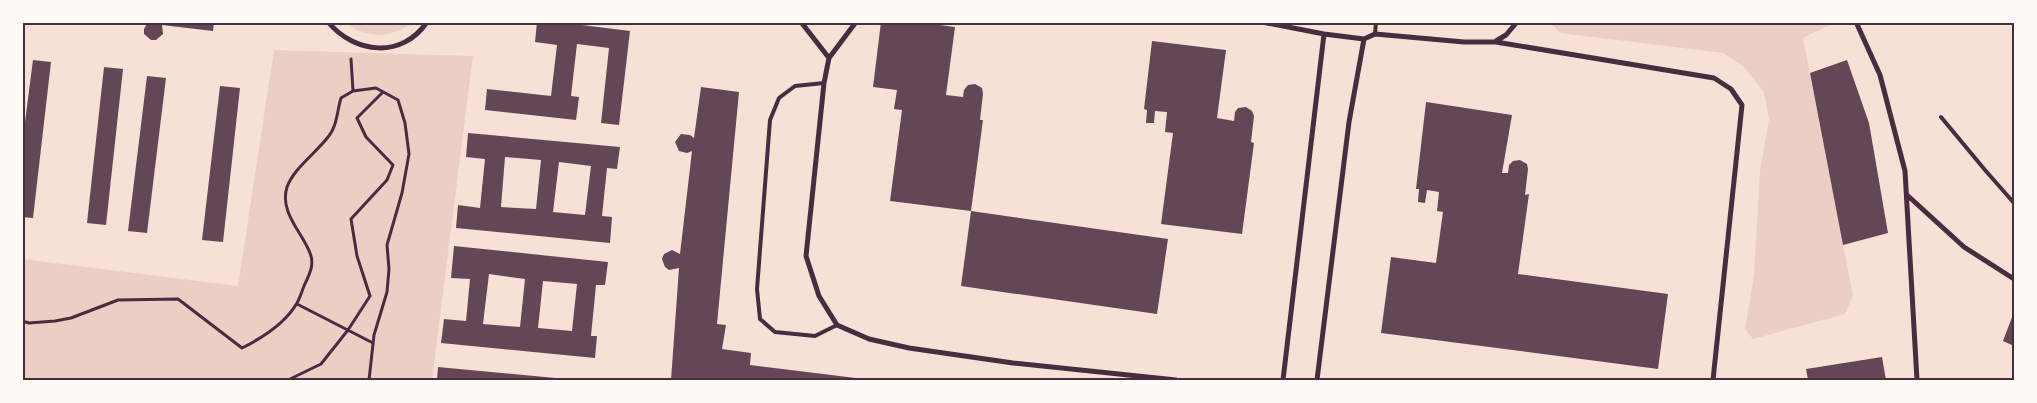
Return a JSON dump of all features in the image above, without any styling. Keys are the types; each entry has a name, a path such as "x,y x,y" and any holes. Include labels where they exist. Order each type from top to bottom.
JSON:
{"street":[{"path":"328,22 336,33 349,42 378,48 396,46 412,38 422,31 427,22"},
{"path":"801,22 829,58"},
{"path":"856,22 829,58 824,83 806,256 819,296 837,325 869,339 909,348 1012,363 1176,380"},
{"path":"1262,22 1324,34 1364,39 1375,34 1464,42 1496,42 1714,78 1732,89 1742,104 1713,380"},
{"path":"1496,42 1506,35 1517,22"},
{"path":"1856,22 1880,75 1905,171 1917,380"},
{"path":"1283,380 1324,34"},
{"path":"1317,380 1349,122 1364,39"},
{"path":"1907,195 1964,247 2014,279"}],"lane":[{"path":"1375,34 1376,22"},
{"path":"824,83 795,86 779,98 770,120 757,289 760,319 775,332 815,336 837,325"},
{"path":"1941,117 1984,170 2014,203"}],"path":[{"path":"349,42 353,91"},
{"path":"22,321 29,323 63,320 118,300 178,299 242,348 259,340 297,304 312,272 311,254 291,218 286,203 287,187 302,164 329,136 335,125 336,113 341,98 353,91 376,88 398,100 405,123 409,154 402,193 387,245 389,268 388,292 373,343 369,380"},
{"path":"288,380 321,364 348,330 370,296 357,256 352,219 387,180 394,165 366,137 357,118 383,92"},
{"path":"297,304 373,343"}],"shaded area":[{"path":"347,23 411,23 396,32 379,35 362,32"},
{"path":"1551,23 1829,23 1830,25 1803,38 1853,296 1845,314 1753,339 1745,329 1754,275 1760,171 1769,119 1764,92 1744,67 1723,53 1560,33"},
{"path":"274,50 473,56 432,380 23,380 23,259 238,286"}],"building":[{"path":"148,22 214,22 213,31 162,25 163,34 156,40 151,40 144,34 144,29"},
{"path":"537,22 558,22 630,31 619,125 601,123 609,48 577,44 571,96 579,97 576,120 485,110 487,89 551,96 557,45 535,42"},
{"path":"881,22 917,22 955,27 946,95 963,97 964,90 968,85 975,84 982,88 983,94 980,120 983,120 971,211 890,201 902,110 894,109 897,90 873,87"},
{"path":"1152,41 1226,50 1217,118 1234,121 1235,112 1238,108 1246,107 1252,111 1254,116 1251,142 1254,143 1242,234 1161,224 1173,133 1165,132 1167,112 1155,111 1154,123 1146,123 1147,110 1144,109"},
{"path":"33,60 51,62 33,218 22,217 22,145"},
{"path":"1847,60 1869,123 1888,233 1843,245 1810,73"},
{"path":"104,67 123,69 106,225 87,223"},
{"path":"147,76 166,78 147,233 128,231"},
{"path":"220,86 240,88 223,242 202,240"},
{"path":"701,87 739,92 717,324 726,325 722,349 751,353 750,365 872,380 671,380 679,268 669,270 665,267 662,259 664,254 672,250 680,254 692,151 687,153 679,151 675,142 681,134 690,135 694,138"},
{"path":"1426,102 1512,115 1502,173 1508,173 1509,165 1513,161 1520,160 1527,164 1525,195 1529,194 1518,274 1668,294 1658,369 1381,333 1391,257 1436,263 1443,212 1437,211 1439,192 1427,190 1425,203 1418,202 1419,189 1416,189"},
{"path":"468,133 620,147 617,169 607,168 602,216 612,217 610,243 456,228 458,205 480,208 485,159 466,157","holes":["505,157 541,160 536,209 501,207","559,162 591,166 585,215 553,212"]},
{"path":"971,211 1168,239 1157,314 961,286"},
{"path":"454,246 608,262 605,285 596,285 591,336 597,336 595,358 441,343 444,319 466,321 470,279 451,278","holes":["489,274 525,279 520,327 483,324","543,281 577,284 572,331 538,328"]},
{"path":"2014,312 2014,346 2003,341"},
{"path":"1882,357 1886,380 1808,380 1806,369"},
{"path":"438,367 566,379 566,380 437,380"}]}
